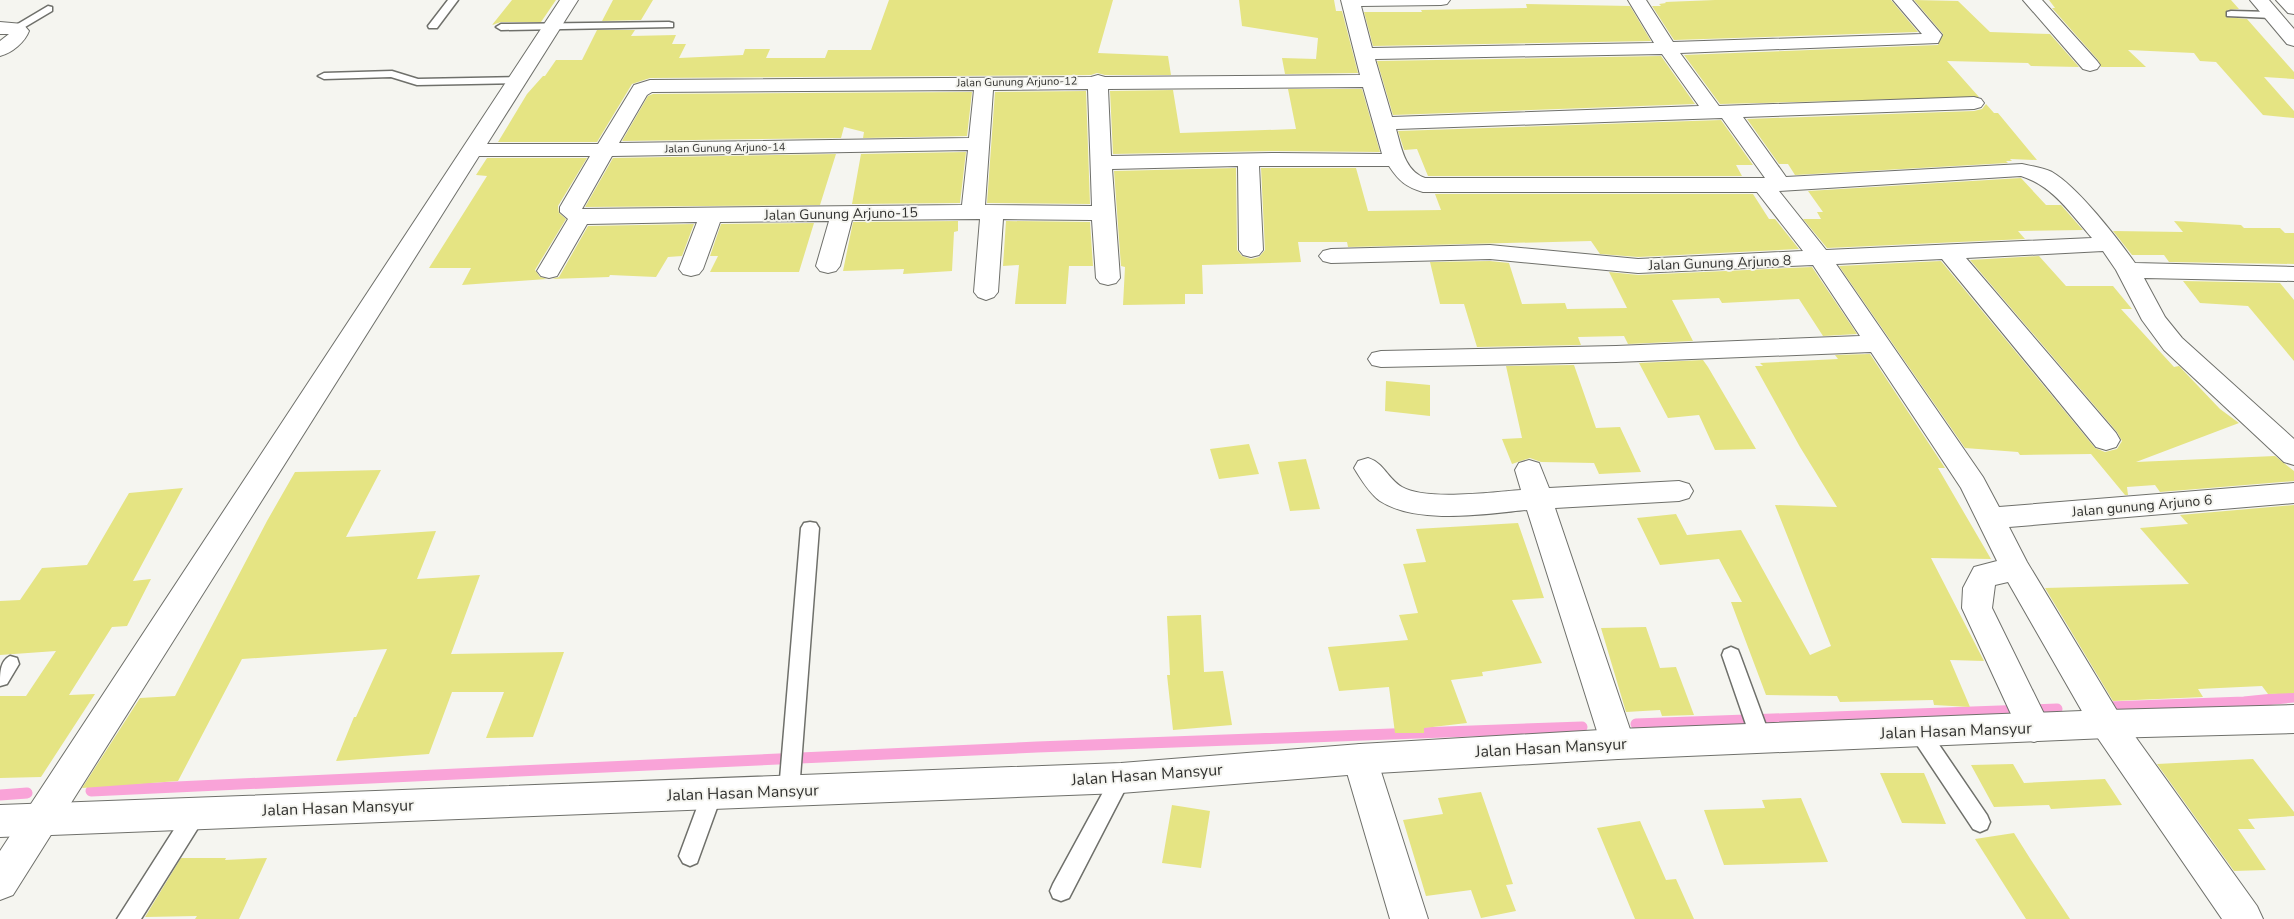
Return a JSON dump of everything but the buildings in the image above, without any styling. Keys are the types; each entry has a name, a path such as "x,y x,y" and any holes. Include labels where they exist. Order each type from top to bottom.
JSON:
{"street":[{"path":"0,883 569,0"},
{"path":"1441,0 1350,0 1371,81 1395,160 1406,176 1414,182 1423,185 1772,185 2022,170 2043,176 2060,188 2110,244 2128,270 2154,320 2173,344 2294,455"},
{"path":"1637,0 1667,48 1721,111 1973,484 2016,569 2107,724 2244,919"},
{"path":"1365,54 1667,48 1931,39 1933,35 1902,0"},
{"path":"2032,0 2090,65"},
{"path":"2259,0 2294,40"},
{"path":"2285,0 2294,10"},
{"path":"0,50 18,36 20,31 8,28"},
{"path":"1098,81 1103,213 1108,278"},
{"name":"Jalan Gunung Arjuno-12","path":"580,217 571,212 571,207 641,89 650,86 1098,81 1371,81"},
{"path":"984,82 978,144 986,292"},
{"path":"1385,123 1974,103"},
{"name":"Jalan Gunung Arjuno-14","path":"472,150 604,150 978,144"},
{"path":"1102,163 1248,160 1395,160"},
{"path":"1248,160 1251,250"},
{"name":"Jalan Gunung Arjuno-15","path":"580,217 983,212 1103,213"},
{"path":"828,266 842,214"},
{"path":"691,269 711,216"},
{"path":"549,271 580,217"},
{"name":"Jalan Gunung Arjuno 8","path":"1331,256 1498,252 1535,254 1620,266 2110,244"},
{"path":"1948,251 2106,440"},
{"path":"2128,270 2294,274"},
{"path":"1381,359 1616,354 1877,344"},
{"path":"1368,468 1391,495 1410,501 1436,505 1679,491"},
{"path":"1529,470 1618,744"},
{"name":"Jalan gunung Arjuno 6","path":"1991,518 2294,493"},
{"path":"2016,569 1985,575 1978,588 1977,608 2034,728"},
{"name":"Jalan Hasan Mansyur","path":"0,821 1121,778 1360,759 1618,744 2107,724 2294,719"},
{"path":"1360,759 1409,919"}],"lane":[{"path":"433,26 453,0"},
{"path":"8,28 48,9"},
{"path":"2231,14 2272,15"},
{"path":"501,26 669,25"},
{"path":"324,76 392,74 417,82 518,80"},
{"path":"789,791 810,528"},
{"path":"1731,655 1761,739"},
{"path":"1920,733 1980,822"},
{"path":"1061,891 1121,778"},
{"path":"690,856 712,794"},
{"path":"128,919 196,813"}],"waterway":[{"path":"2109,707 2244,702 2294,697"},
{"path":"1636,724 2057,709"},
{"path":"91,791 1037,747 1582,727"},
{"path":"0,795 27,793"}]}
